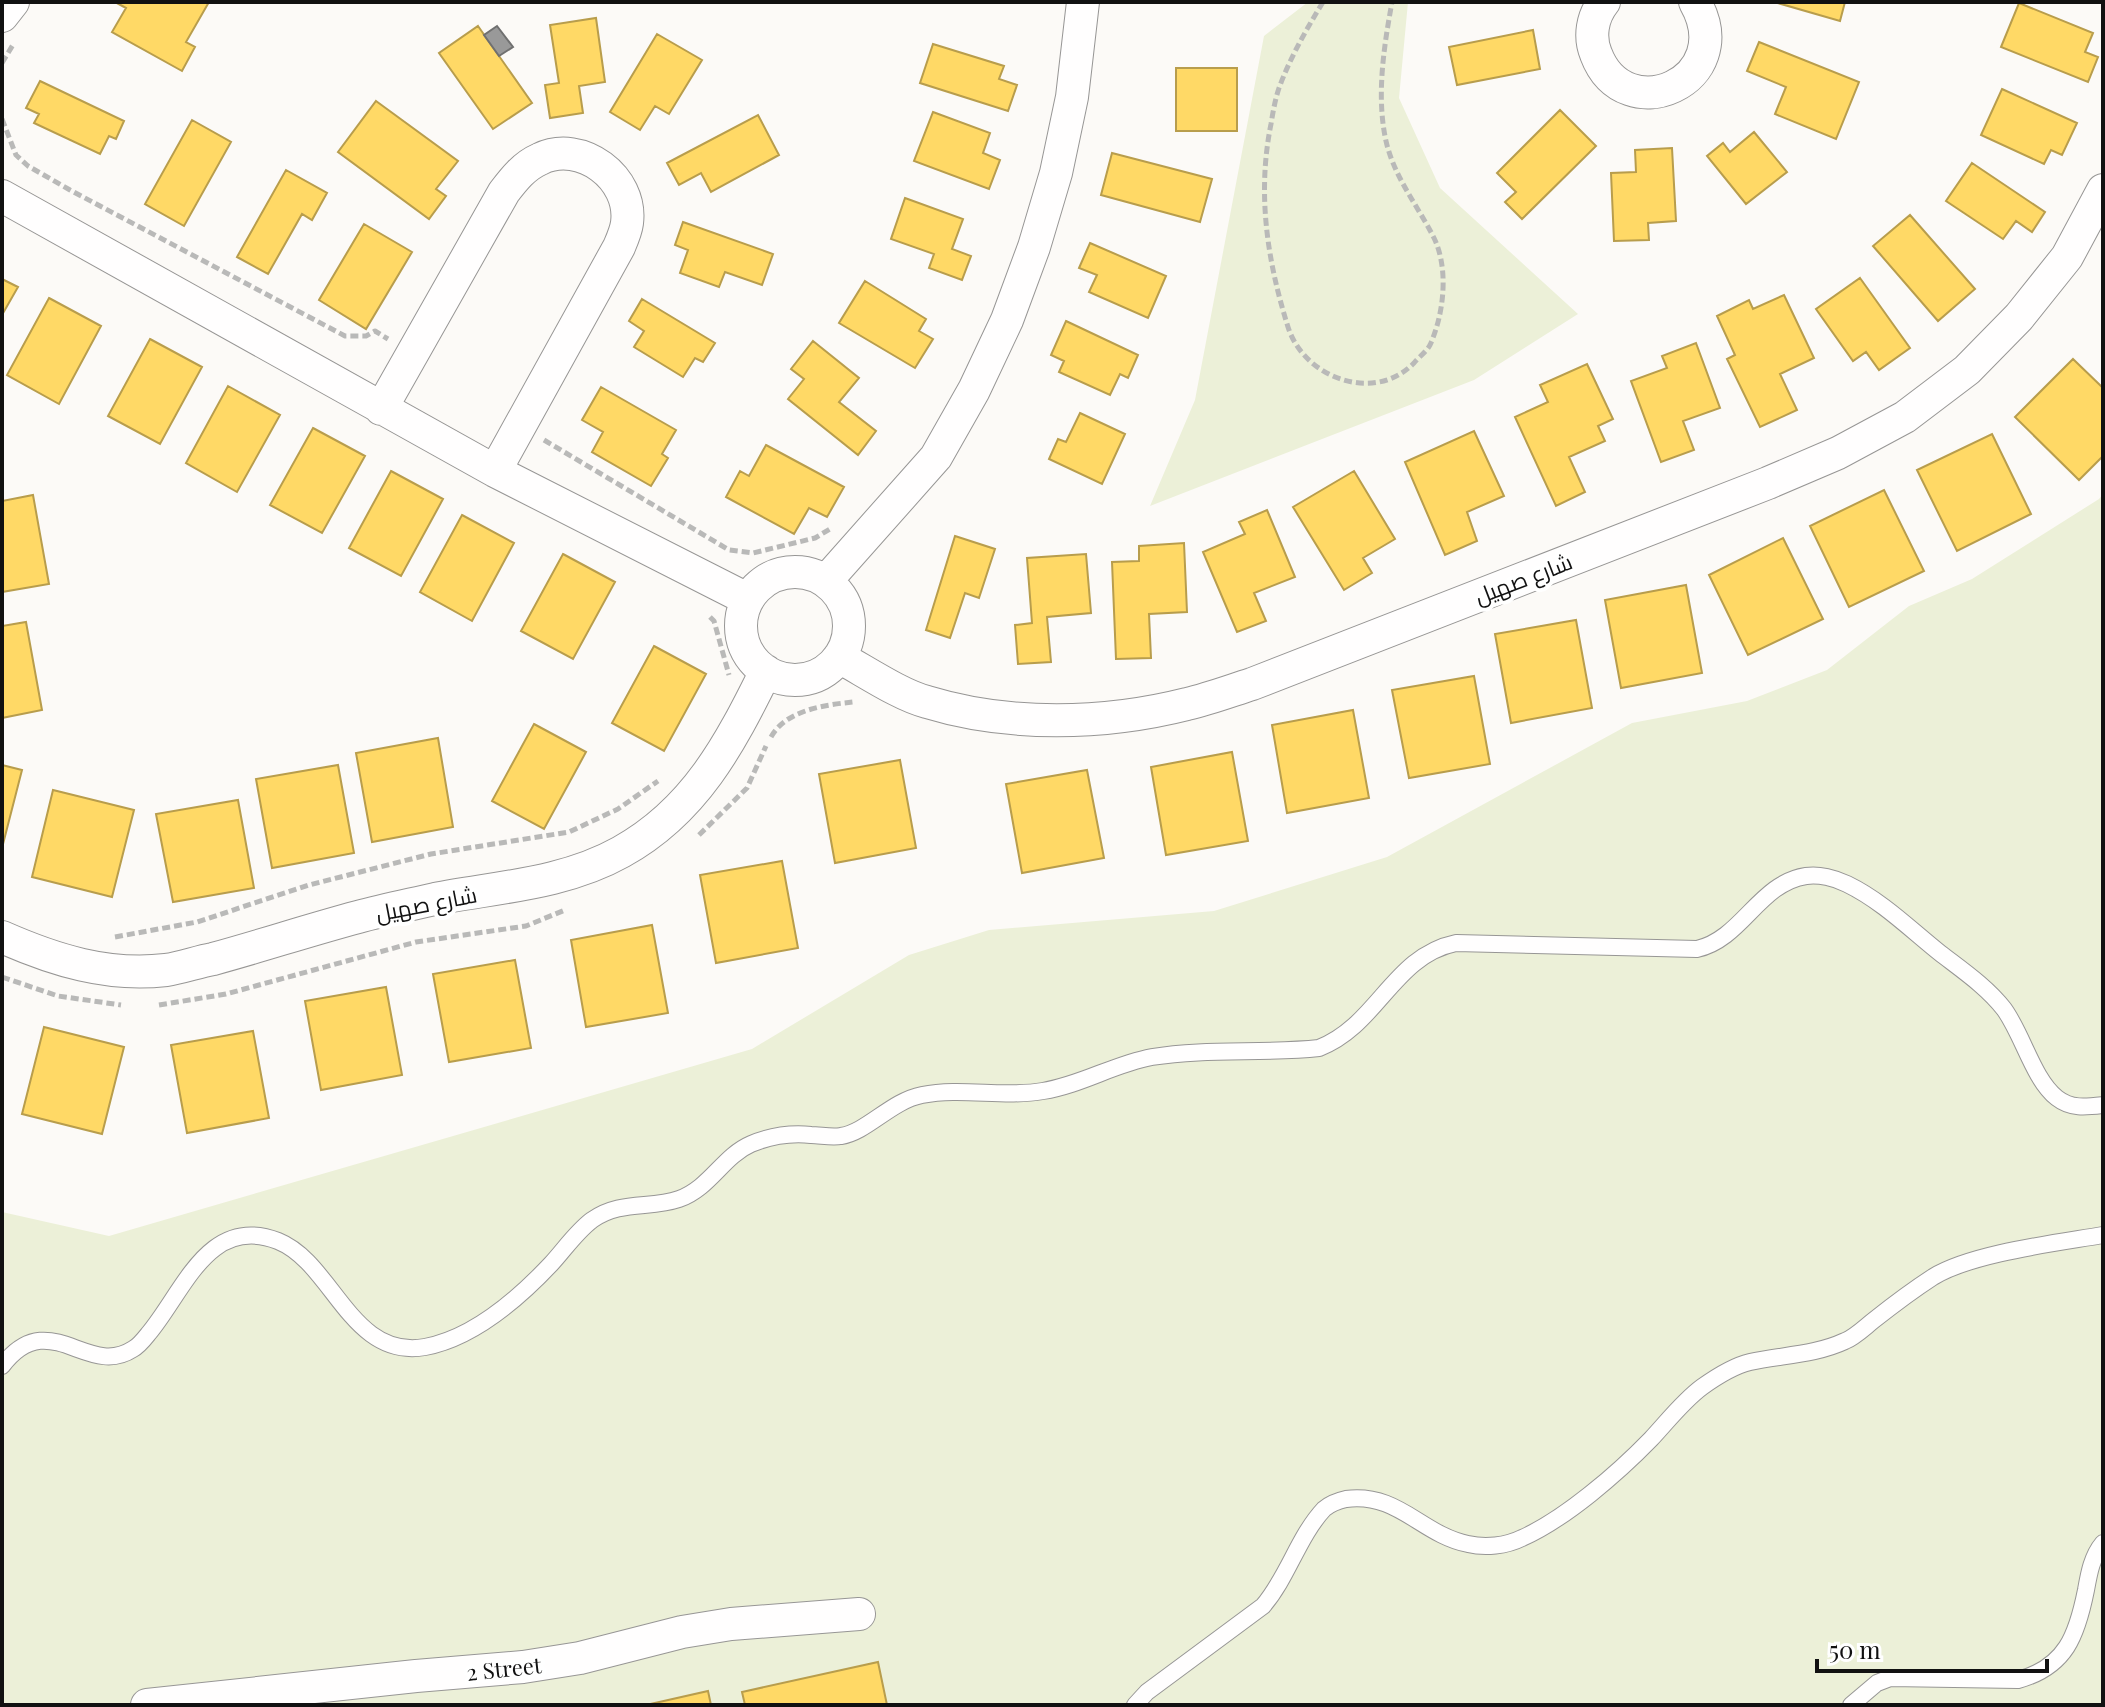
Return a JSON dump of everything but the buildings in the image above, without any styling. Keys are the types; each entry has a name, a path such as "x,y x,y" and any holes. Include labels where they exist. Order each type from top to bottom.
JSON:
{"street":[{"path":"2,16 13,2"},
{"path":"826,581 936,457 974,390 1007,320 1034,247 1056,173 1072,97 1083,2"},
{"path":"1604,2 1592,27 1592,46 1599,63 1611,78 1626,89 1645,93 1664,91 1681,83 1695,71 1704,54 1707,35 1704,17 1695,2"},
{"path":"381,409 504,192 520,171 542,157 567,154 592,160 613,175 625,197 627,223 619,247 495,471"},
{"name":"شارع صهيل","path":"839,657 924,702 989,715 1056,720 1122,717 1188,704 1252,684 1768,483 1838,453 1905,417 1967,370 2019,317 2067,257 2103,190"},
{"path":"2,196 495,471 747,599"},
{"path":"783,573 810,573 826,581 839,592 847,608 850,625 847,642 839,657 828,669 813,677 797,680 780,678 766,671 753,660 740,631 741,614 747,599 759,585 783,573"},
{"name":"شارع صهيل","path":"2,937 64,962 114,971 166,970 358,917 566,874 621,852 669,818 708,777 766,671"},
{"name":"2 Street","path":"147,1705 523,1667 580,1658 682,1632 731,1624 859,1614"}],"lane":[{"path":"2,1366 14,1350 27,1342 42,1340 100,1354 124,1353 134,1349 161,1318 203,1255 233,1238 250,1236 267,1237 284,1243 298,1254 365,1329 378,1339 393,1346 426,1347 464,1332 506,1305 533,1283 589,1222 604,1212 628,1205 678,1200 696,1190 747,1145 788,1135 841,1136 856,1131 888,1109 913,1097 935,1092 1014,1094 1043,1091 1071,1084 1123,1063 1150,1058 1319,1048 1338,1041 1354,1028 1416,960 1441,946 1456,943 1697,949 1719,941 1772,890 1789,880 1808,876 1845,882 1863,893 1905,923 1991,995 2013,1024 2047,1088 2058,1099 2073,1107 2103,1105"},
{"path":"1135,1705 1147,1692 1263,1606 1274,1594 1309,1531 1325,1508 1336,1501 1376,1499 1393,1505 1444,1535 1468,1544 1495,1546 1520,1539 1616,1472 1700,1388 1724,1373 1750,1362 1783,1358 1846,1341 1936,1275 2010,1252 2103,1235"},
{"path":"1851,1705 1877,1683 1890,1678 2018,1680 2052,1666 2075,1632 2090,1567 2103,1543"}],"path":[{"path":"1323,2 1297,45 1278,92 1265,157 1265,221 1275,285 1292,342 1313,367 1342,382 1375,383 1406,371 1428,348 1439,318 1442,295 1442,268 1436,242 1394,167 1386,140 1382,105 1384,50 1392,2"},
{"path":"2,119 16,155 28,166 345,336 366,336 375,331 412,356"},
{"path":"520,426 729,550 753,553 815,538 828,528 859,544"},
{"path":"706,613 714,621 729,672 729,683"},
{"path":"103,940 197,922 309,885 431,854 569,832 618,809 666,775"}],"green space":[{"path":"1308,2 1408,2 1399,98 1440,188 1578,314 1474,380 1150,506 1195,400 1264,36"},
{"path":"2103,494 2103,1705 2,1705 2,1212 109,1236 752,1049 909,955 989,930 1214,911 1387,857 1632,723 1747,701 1827,670 1909,606 1972,579"}]}
